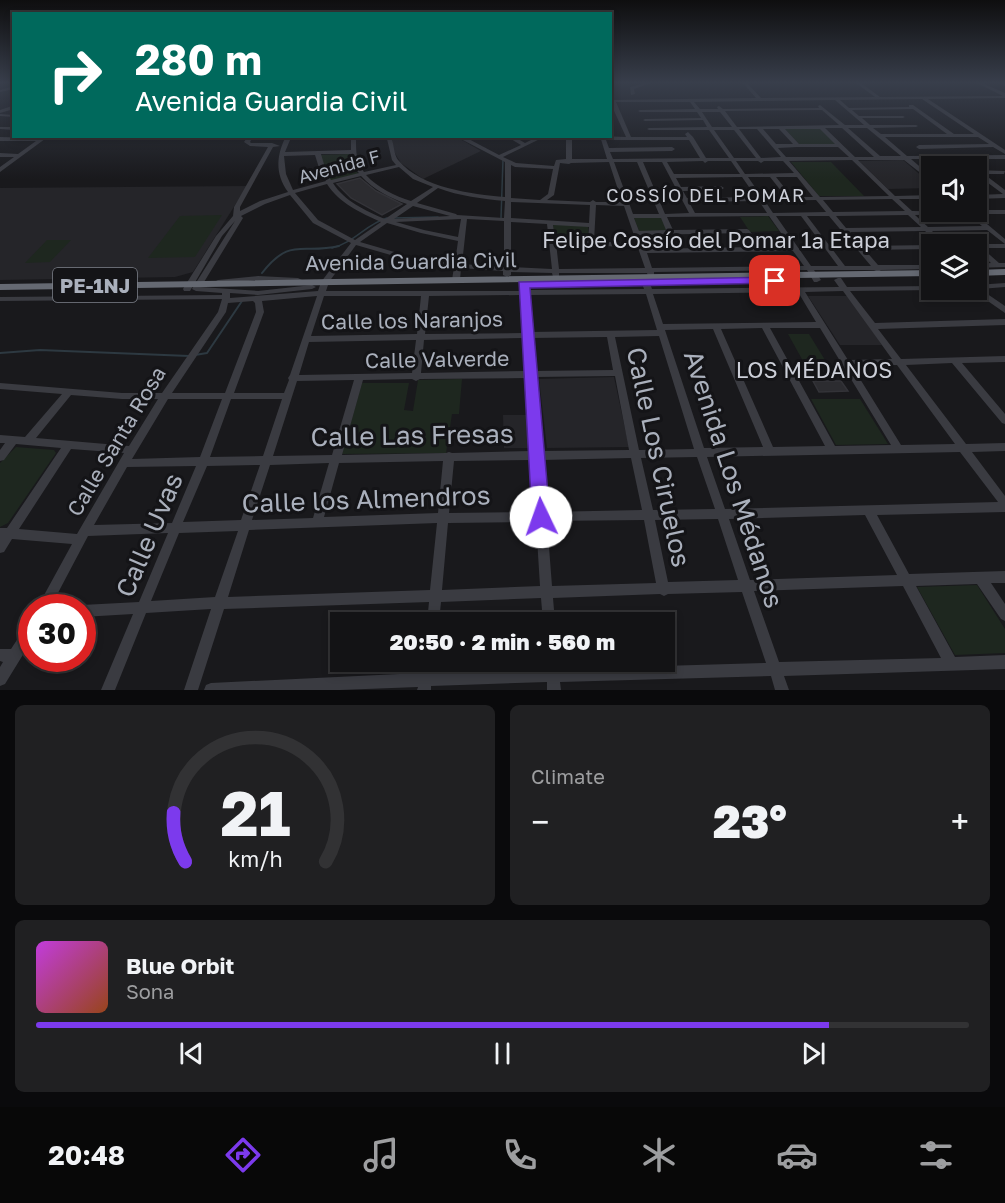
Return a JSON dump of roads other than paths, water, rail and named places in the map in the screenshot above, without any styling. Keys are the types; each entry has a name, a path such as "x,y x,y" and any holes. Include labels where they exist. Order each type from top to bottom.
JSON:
{"highway":[{"path":"987,271 1003,268"},
{"name":"Avenida Guardia Civil","path":"0,287 524,288 649,280 879,271 921,273"},
{"name":"Avenida Guardia Civil","path":"319,286 456,280 507,274 649,280"},
{"name":"Avenida Guardia Civil","path":"813,274 838,280 921,279"},
{"path":"987,278 1005,278"},
{"name":"Avenida Guardia Civil","path":"0,292 196,286"}],"street":[{"path":"619,115 629,138"},
{"path":"642,115 654,138"},
{"path":"701,115 813,274 843,268 879,271 921,268"},
{"path":"726,115 761,161"},
{"path":"830,115 880,159"},
{"path":"924,115 952,135"},
{"path":"948,115 1005,152"},
{"path":"857,117 903,117 928,135"},
{"path":"857,117 921,171"},
{"path":"680,119 705,161"},
{"path":"645,120 704,119"},
{"path":"938,125 963,125"},
{"path":"650,129 916,126"},
{"path":"822,127 933,234"},
{"path":"759,128 879,271"},
{"path":"781,128 798,146"},
{"path":"879,136 978,135"},
{"path":"906,136 931,156"},
{"path":"0,140 44,138"},
{"path":"0,170 44,138"},
{"path":"250,138 247,142 250,144 283,147"},
{"path":"288,138 281,154 283,178 290,195 322,226 354,243 406,258 507,274 508,161"},
{"path":"354,138 351,152 362,175 379,188 410,204 464,218"},
{"path":"389,138 390,155 397,166 436,187 465,195 506,199 626,204"},
{"path":"460,138 515,165 557,168"},
{"path":"512,138 526,145"},
{"path":"499,157 540,138"},
{"path":"569,138 569,162"},
{"path":"602,138 691,138"},
{"name":"Avenida Los Médanos","path":"602,138 636,233 661,330 700,451 782,690"},
{"path":"667,138 678,162"},
{"path":"774,146 840,145"},
{"path":"272,146 237,207 238,217 196,286 226,297 319,286 425,294 524,288 548,612"},
{"path":"919,147 995,146"},
{"path":"607,150 672,149"},
{"path":"281,154 351,152"},
{"path":"318,153 328,184 341,197 383,220 461,240"},
{"path":"0,155 19,156"},
{"path":"987,158 1005,157"},
{"path":"543,200 551,195 558,162 921,158"},
{"path":"987,160 1005,172"},
{"path":"640,162 670,232"},
{"path":"665,162 693,215"},
{"name":"Avenida F","path":"238,217 290,195 397,166"},
{"path":"987,172 1005,172"},
{"path":"714,175 728,200"},
{"path":"771,175 790,199"},
{"path":"672,176 798,175"},
{"path":"987,180 1005,195"},
{"path":"191,690 306,339 319,286 354,243 383,220 436,187"},
{"path":"679,189 721,188"},
{"path":"987,196 1005,195"},
{"path":"684,200 921,197"},
{"path":"591,244 593,202"},
{"path":"630,216 921,213"},
{"path":"987,213 1004,213"},
{"path":"803,214 843,268"},
{"path":"383,220 464,218 592,225"},
{"path":"456,280 464,218"},
{"path":"982,222 1005,244"},
{"path":"550,223 556,275"},
{"path":"844,230 989,228"},
{"path":"636,233 747,231 759,249"},
{"path":"552,241 641,249 795,249"},
{"path":"987,245 1005,244"},
{"path":"860,248 921,247"},
{"path":"987,255 1003,268"},
{"path":"987,267 1003,268"},
{"path":"649,280 801,291 921,288"},
{"path":"838,280 1005,505"},
{"path":"987,287 1005,285"},
{"path":"0,299 226,297 256,300 319,286"},
{"path":"801,291 898,448"},
{"path":"416,378 425,294"},
{"path":"987,296 1005,310"},
{"name":"Calle Santa Rosa","path":"50,594 124,463 226,297"},
{"name":"Calle Uvas","path":"108,690 204,460 260,312 260,302 256,300"},
{"path":"873,326 1005,322"},
{"name":"Calle los Naranjos","path":"306,339 421,339 610,334 716,326 822,325"},
{"path":"716,326 769,450"},
{"path":"765,326 832,449"},
{"name":"Calle Los Ciruelos","path":"610,334 664,590"},
{"path":"846,363 1005,359"},
{"path":"955,361 1005,420"},
{"name":"Calle Valverde","path":"292,378 416,378 618,373"},
{"path":"317,522 359,378"},
{"path":"0,386 164,396 286,396"},
{"path":"27,442 69,392"},
{"path":"0,439 132,450"},
{"path":"0,457 14,440"},
{"path":"0,548 5,533 68,445"},
{"name":"Calle Las Fresas","path":"124,463 1005,447"},
{"path":"434,612 449,456"},
{"name":"Calle los Almendros","path":"5,533 82,535 177,526 1005,505"},
{"path":"868,510 952,664"},
{"path":"96,610 437,595 547,594 1005,577"},
{"path":"980,578 1005,615"},
{"path":"0,679 18,650"},
{"path":"0,655 14,656"},
{"path":"211,690 553,683 1005,662"}],"waterway":[{"path":"501,218 503,159"},
{"path":"393,218 438,217"},
{"path":"332,248 340,246 387,218"},
{"path":"262,273 281,254 289,251 339,246"},
{"path":"195,355 207,353 242,301"},
{"path":"0,353 40,350 189,356"}],"district":[{"name":"COSSÍO DEL POMAR","path":"706,195"},
{"name":"Felipe Cossío del Pomar 1ª Etapa","path":"716,239"},
{"name":"LOS MÉDANOS","path":"814,369"}]}
